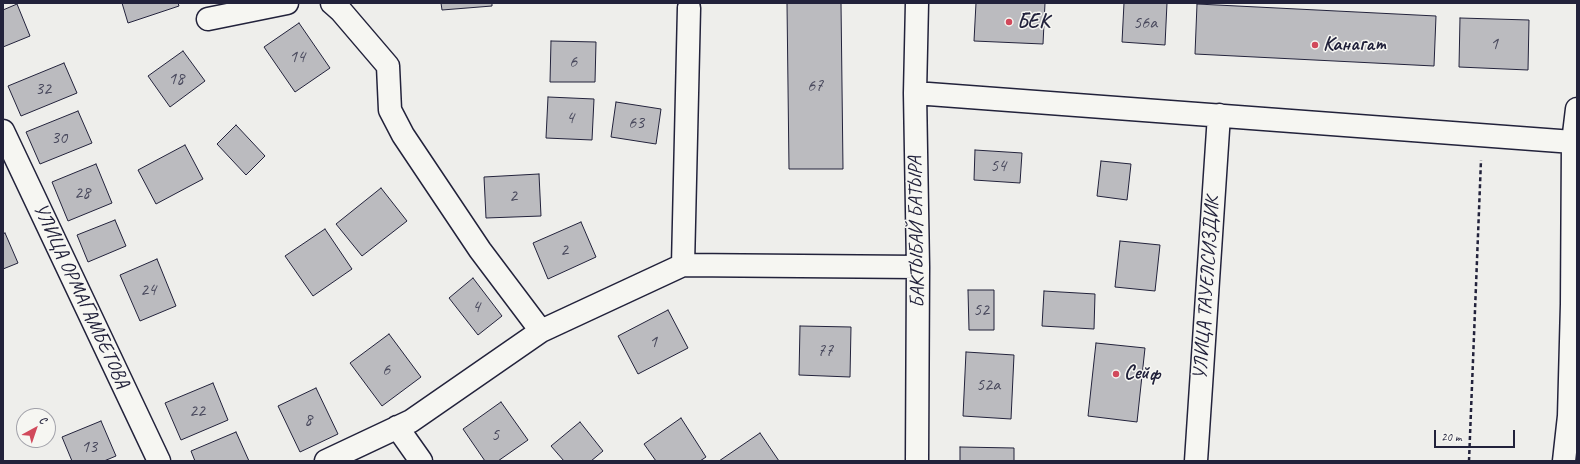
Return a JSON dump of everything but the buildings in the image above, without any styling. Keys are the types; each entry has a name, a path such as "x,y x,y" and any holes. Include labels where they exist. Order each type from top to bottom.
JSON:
{"street":[{"path":"208,20 287,3"},
{"path":"332,3 341,11 388,66 390,110 403,135 480,250 541,332"},
{"name":"БАКТЫБАЙ БАТЫРА","path":"917,3 915,93 918,267 917,461"},
{"path":"683,265 689,8"},
{"path":"915,93 1219,114 1573,142"},
{"path":"1564,461 1573,412 1575,306 1573,142 1577,109"},
{"name":"УЛИЦА ТАУЕЛСИЗДИК","path":"1196,461 1219,114"},
{"name":"УЛИЦА ОРМАГАМБЕТОВА","path":"3,131 159,461"},
{"path":"326,461 411,421 541,332 683,265 918,267"},
{"path":"397,428 421,461"}],"path":[{"path":"1470,461 1482,136"}],"place":[{"name":"БЕК","path":"1009,22"},
{"name":"Канагат","path":"1315,45"},
{"name":"Сейф","path":"1116,374"}]}
